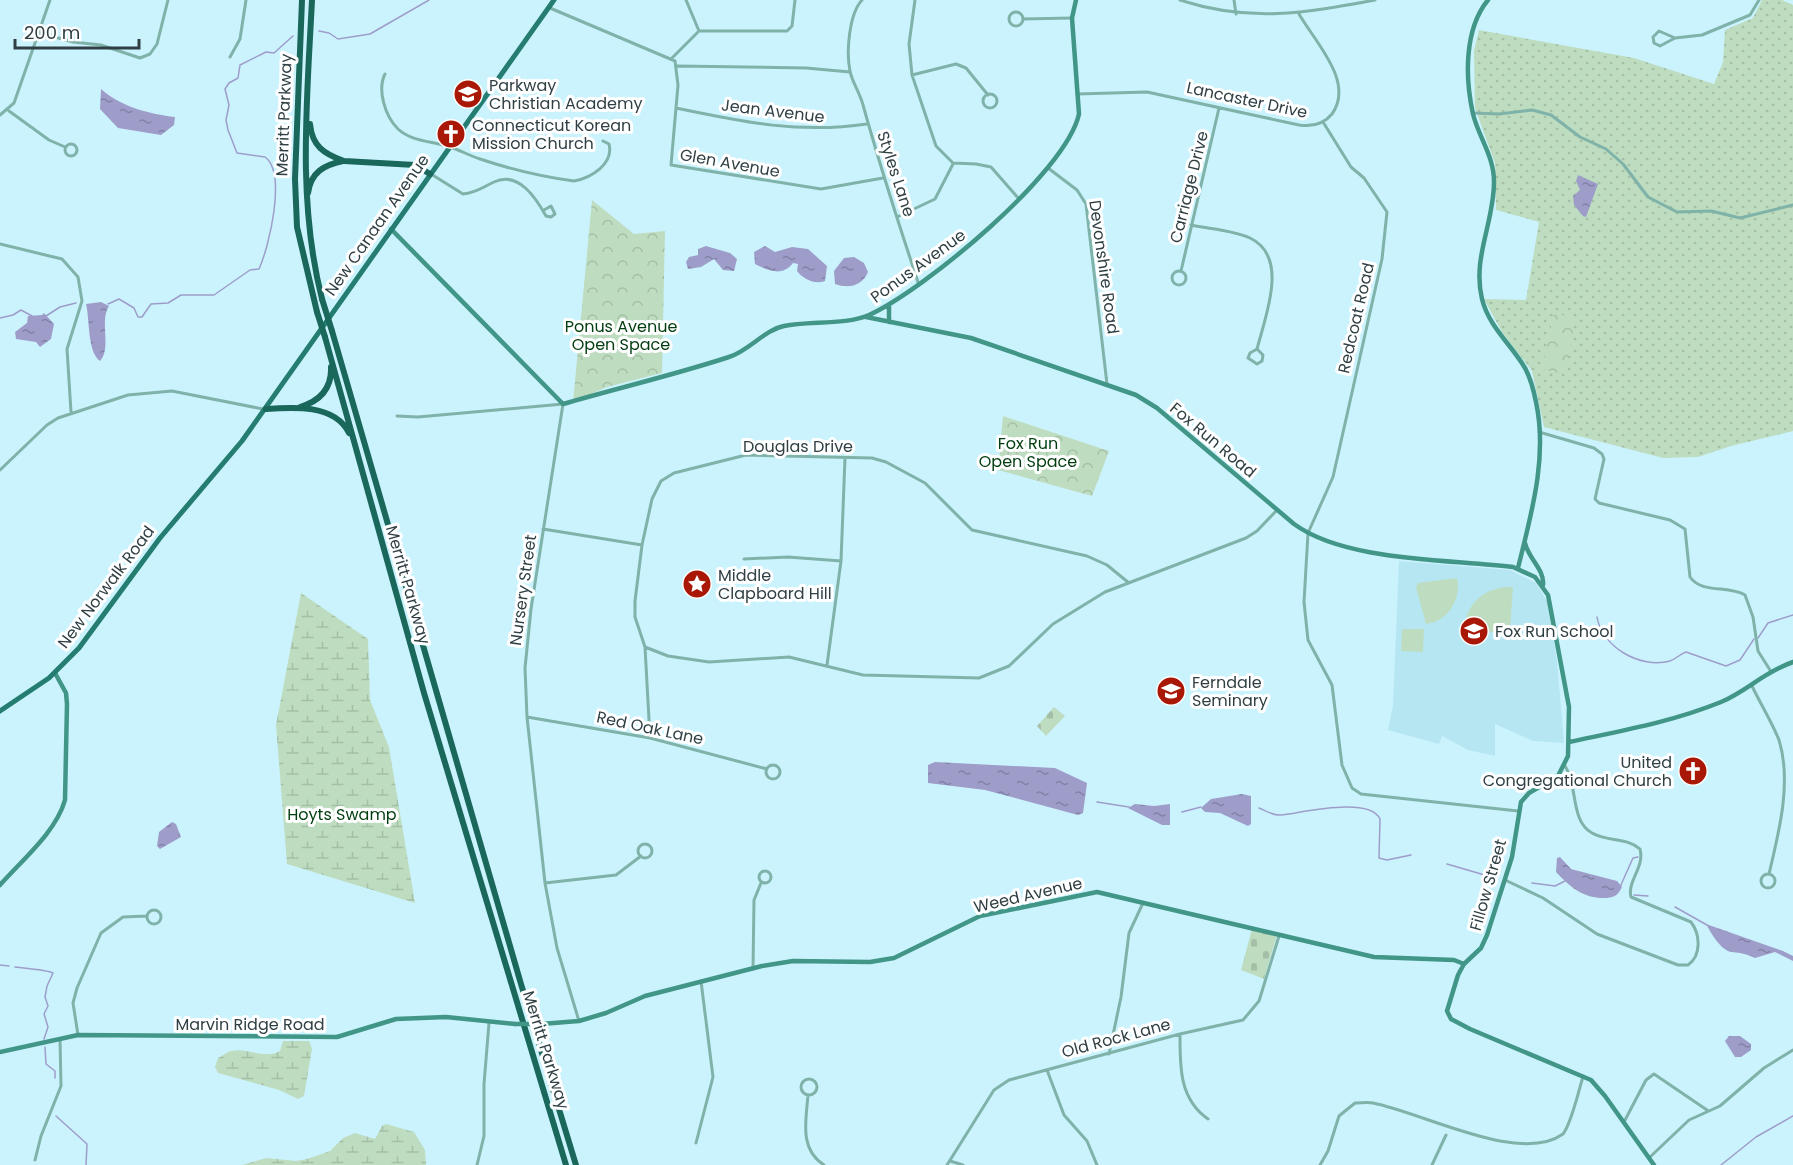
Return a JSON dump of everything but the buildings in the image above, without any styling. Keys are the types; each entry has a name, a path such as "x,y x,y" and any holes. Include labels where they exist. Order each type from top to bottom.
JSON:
{"highway":[{"name":"Merritt Parkway","path":"302,0 295,179 297,227 317,312 424,693 566,1165"},
{"name":"Merritt Parkway","path":"312,0 304,171 306,212 312,257 322,300 576,1165"},
{"path":"307,103 311,137 315,145 325,154 344,161 415,165 430,174"},
{"path":"306,212 313,177 323,167 344,161"},
{"path":"297,409 320,398 327,389 330,380 330,355"},
{"path":"266,409 297,409 326,413 342,422 358,456"}],"main road":[{"name":"New Canaan Avenue","path":"222,465 266,409 554,0"},
{"name":"New Norwalk Road","path":"0,711 55,673 97,626 151,550 222,465"}],"street":[{"path":"0,116 9,111 19,91 37,32 50,0"},
{"path":"37,32 73,42 101,45 140,58 150,54 158,44 168,0"},
{"path":"230,57 240,39 246,0"},
{"path":"686,0 699,31"},
{"path":"549,7 672,58 699,31 787,31 792,26 795,0"},
{"name":"Styles Lane","path":"862,0 855,11 850,72 919,285"},
{"path":"915,0 909,44 912,75 936,146 953,164 976,164 991,167 1020,200"},
{"name":"Ponus Avenue","path":"398,416 418,417 562,404 732,357 780,327 866,317 889,306 969,245 1020,200 1048,168 1077,119 1072,18 1076,0"},
{"path":"1180,0 1236,14 1299,14 1375,0"},
{"path":"1234,0 1236,14"},
{"path":"1488,0 1479,11 1471,37 1470,80 1473,112 1491,159 1494,176 1492,209 1479,264 1482,298 1493,325 1525,369 1536,402 1540,460 1518,568 1530,573 1543,585"},
{"path":"1675,38 1659,31 1653,38 1654,43 1660,46 1675,38 1697,37 1750,15 1759,0"},
{"path":"1023,19 1017,12 1009,18 1015,25 1023,19 1072,18"},
{"name":"Lancaster Drive","path":"1077,94 1147,92 1311,127 1323,122 1340,101 1341,88 1332,67 1299,14"},
{"name":"Glen Avenue","path":"672,58 676,66 676,108 670,165 821,189 883,178"},
{"path":"912,75 956,64 966,68 988,95 993,95 996,105 990,108 983,103 988,95"},
{"path":"676,66 806,68 850,72"},
{"path":"385,74 381,83 383,98 386,110 398,129 415,139 449,146 479,159 574,181 587,179 608,160 609,144 603,141"},
{"name":"Jean Avenue","path":"676,108 767,125 814,130 868,124"},
{"name":"Carriage Drive","path":"1181,271 1219,108"},
{"path":"1473,112 1499,114 1532,110 1551,115 1580,137 1606,149 1623,164 1648,196 1677,212 1707,211 1740,218 1793,206"},
{"path":"9,111 50,140 65,147 68,156 76,153 74,144 65,147"},
{"name":"Redcoat Road","path":"1308,533 1333,477 1388,228 1388,212 1364,178 1351,167 1323,122"},
{"path":"897,217 935,199 953,164"},
{"name":"Devonshire Road","path":"1048,168 1077,190 1086,204 1107,384"},
{"path":"430,174 463,194 478,191 498,180 517,182 525,187 544,210"},
{"path":"1191,225 1247,237 1264,248 1272,267 1272,285 1257,349 1263,358 1257,364 1248,358 1250,353 1257,349"},
{"path":"391,230 562,404"},
{"path":"0,244 62,259 78,277 82,301 67,349 71,412"},
{"path":"1181,271 1186,279 1183,284 1178,285 1172,277 1181,271"},
{"path":"889,306 889,322"},
{"name":"Fox Run Road","path":"866,317 971,338 1136,395 1156,408 1277,510 1308,533 1325,540 1379,554 1518,568"},
{"path":"0,470 47,424 71,412 128,395 164,391 266,409"},
{"name":"Nursery Street","path":"562,404 526,653 527,717 545,883 557,948 579,1022"},
{"path":"1539,432 1594,448 1602,454 1604,459 1595,499 1599,503 1670,520 1684,529 1690,577 1702,586 1737,591 1745,595 1753,616 1758,651 1770,670"},
{"name":"Douglas Drive","path":"650,738 645,647 635,617 642,545 656,489 661,481 675,473 746,455 872,458 925,483 972,530 1087,556 1107,565 1129,583"},
{"path":"827,665 840,561 845,458"},
{"path":"645,647 668,656 709,662 789,657 862,675 979,678 992,675 1009,666 1053,624 1075,608 1129,583 1246,538 1257,531 1277,510"},
{"path":"543,529 642,545"},
{"path":"1308,533 1304,602 1306,629 1308,640 1332,684 1342,765 1352,788 1361,794 1518,811 1528,794 1553,781 1565,766 1569,742 1569,707 1551,604 1543,585 1543,576 1529,555 1525,540"},
{"path":"744,559 788,557 840,561"},
{"path":"1530,573 1534,563"},
{"path":"1569,742 1687,715 1724,700 1770,670 1793,662"},
{"path":"0,885 53,824 61,813 65,800 68,704 66,693 55,673"},
{"path":"1751,684 1779,740 1785,772 1782,809 1769,874 1761,879 1762,885 1767,888 1774,883 1773,877 1769,874"},
{"name":"Red Oak Lane","path":"527,717 650,738 767,769"},
{"path":"770,765 777,765 780,774 771,778 766,774 767,769 770,765"},
{"path":"1503,879 1543,898 1585,928 1607,939 1678,965 1688,965 1695,957 1698,936 1691,922 1631,897 1630,891 1642,861 1640,849 1635,844 1603,838 1587,830 1580,820 1571,775 1565,766"},
{"name":"Fillow Street","path":"1518,811 1512,856 1484,943 1478,952 1464,964 1447,1005 1451,1019 1584,1076 1598,1087 1654,1165"},
{"path":"642,844 648,845 651,854 646,858 641,856 639,847 642,844"},
{"path":"545,883 616,875 641,856"},
{"path":"753,969 754,900 761,883 758,877 760,873 769,872 770,881 761,883"},
{"name":"Weed Avenue","path":"638,999 700,981 793,961 870,962 894,958 971,919 1088,892 1105,892 1280,936 1383,958 1454,960 1464,964"},
{"path":"1109,1054 1121,996 1129,933 1143,903"},
{"path":"78,1035 74,1003 76,989 101,933 123,917 147,916 154,910 159,911 161,917 154,924 148,921 147,916"},
{"name":"Old Rock Lane","path":"947,1165 998,1086 1009,1080 1180,1034 1233,1024 1250,1016 1260,1001 1280,936"},
{"path":"696,1143 713,1077 700,981"},
{"name":"Marvin Ridge Road","path":"0,1052 78,1035 337,1037 396,1019 446,1017 489,1023 579,1022 638,999"},
{"path":"477,1165 484,1137 484,1084 489,1023"},
{"path":"1180,1034 1183,1088 1195,1110 1208,1119"},
{"path":"35,1160 41,1136 61,1086 60,1039"},
{"path":"1649,1157 1689,1120 1729,1100 1764,1068 1793,1050"},
{"path":"1047,1069 1064,1115 1087,1141 1097,1165"},
{"path":"1624,1122 1646,1080 1654,1074 1707,1110"},
{"path":"1548,1148 1564,1134 1584,1076"},
{"path":"808,1095 814,1094 816,1086 806,1079 801,1087 808,1095 806,1139 810,1150 824,1165"},
{"path":"1320,1165 1328,1151 1339,1116 1355,1103 1374,1103 1426,1126"},
{"path":"1436,1130 1454,1138"},
{"path":"1432,1165 1446,1135"},
{"path":"950,1161 963,1165"}],"shaded area":[{"name":"Fox Run School","path":"1399,561 1510,570 1536,583 1547,601 1557,661 1564,743 1533,741 1495,724 1495,756 1468,750 1442,736 1439,744 1388,730 1393,705"}],"green space":[{"path":"1762,0 1782,0 1793,5 1793,431 1731,446 1698,457 1663,458 1544,427 1532,371 1502,332 1484,299 1526,300 1539,222 1496,210 1495,163 1475,108 1474,51 1479,30 1634,58 1714,84 1723,62 1725,30 1753,18"},
{"name":"Ponus Avenue Open Space","path":"592,200 634,234 665,231 662,373 607,387 573,402"},
{"path":"1554,313 1576,318 1564,374 1542,369"},
{"name":"Fox Run Open Space","path":"1003,416 1109,451 1092,496 998,470"},
{"path":"1457,578 1457,593 1452,608 1441,619 1426,624 1416,587 1418,583"},
{"path":"1505,587 1513,587 1510,630 1506,634 1464,628 1468,612 1482,595"},
{"name":"Hoyts Swamp","path":"301,593 368,639 370,700 389,747 415,903 287,864 276,725"},
{"path":"1402,629 1424,629 1423,652 1401,651"},
{"path":"1054,707 1065,716 1046,736 1037,726"},
{"path":"1252,929 1277,935 1264,979 1241,970"},
{"path":"283,1041 309,1041 312,1049 304,1096 298,1099 279,1090 218,1073 215,1067 218,1058 229,1052 237,1050 262,1054 274,1053 280,1051"},
{"path":"386,1124 414,1132 425,1150 426,1165 242,1165 266,1158 296,1161 307,1159 330,1151 343,1138 355,1133 375,1139 382,1126"}],"water":[{"path":"101,89 117,101 136,109 175,117 174,125 161,135 118,128 100,109"},
{"path":"1578,175 1598,184 1586,217 1574,205 1573,196 1580,190 1576,181"},
{"path":"706,246 730,253 737,259 734,271 723,270 714,259 701,267 688,269 686,262 689,257 698,255 698,249"},
{"path":"765,246 775,252 792,247 808,249 827,266 825,281 813,282 806,279 797,271 798,264 793,263 784,270 775,271 755,264 754,252"},
{"path":"854,257 864,263 868,272 865,277 854,285 835,284 834,271 844,258"},
{"path":"101,302 109,306 105,319 105,349 100,361 91,343 86,304"},
{"path":"44,313 54,324 51,339 40,347 36,342 16,339 15,332 27,323 28,316"},
{"path":"935,762 1055,768 1087,783 1083,813 1078,815 985,790 928,783 928,765"},
{"path":"1242,794 1251,796 1251,824 1248,826 1220,813 1205,812 1201,808 1211,799"},
{"path":"1135,804 1154,806 1170,804 1170,825 1162,825 1128,808"},
{"path":"172,822 176,824 181,837 160,849 157,846 159,832"},
{"path":"1560,857 1571,869 1617,881 1622,887 1616,895 1610,898 1591,897 1573,888 1556,872 1557,858"},
{"path":"1706,924 1783,951 1793,956 1793,961 1775,952 1755,958 1728,951 1717,941"},
{"path":"1729,1036 1740,1036 1751,1044 1751,1050 1741,1057 1735,1057 1725,1041"}],"waterway":[{"path":"319,31 329,33 338,39 370,34 429,0"},
{"path":"108,304 119,299 134,308 138,317 142,317 151,304 168,303 181,295 214,295 250,270 259,269 274,211 275,178 265,157 237,153 226,120 229,105 225,89 229,83 238,78 240,65 266,52 274,53 293,36"},
{"path":"46,316 60,307 76,303"},
{"path":"0,318 13,315 21,310 32,316"},
{"path":"1758,638 1768,623 1793,615"},
{"path":"1597,617 1600,628 1614,646 1635,659 1647,662 1670,661 1686,652 1726,666 1740,660 1754,639"},
{"path":"1097,802 1129,807"},
{"path":"1182,812 1201,807"},
{"path":"1259,808 1278,815 1334,808 1363,808 1373,812 1380,819 1379,858 1387,860 1411,855"},
{"path":"1620,887 1633,858 1638,857"},
{"path":"1447,864 1488,876"},
{"path":"1532,883 1555,886 1565,881"},
{"path":"1634,895 1648,896"},
{"path":"1675,907 1707,925"},
{"path":"0,965 9,966"},
{"path":"15,967 53,973 45,997 48,1006 44,1014 48,1027 44,1039"},
{"path":"45,1047 46,1064 55,1071 55,1078"},
{"path":"56,1116 87,1144 86,1165"},
{"path":"1721,1165 1756,1137 1793,1116"}],"place":[{"name":"Parkway Christian Academy","path":"468,94"},
{"name":"Connecticut Korean Mission Church","path":"451,134"},
{"name":"Middle Clapboard Hill","path":"697,584"},
{"name":"Fox Run School","path":"1474,631"},
{"name":"Ferndale Seminary","path":"1171,691"},
{"name":"United Congregational Church","path":"1693,771"}]}
